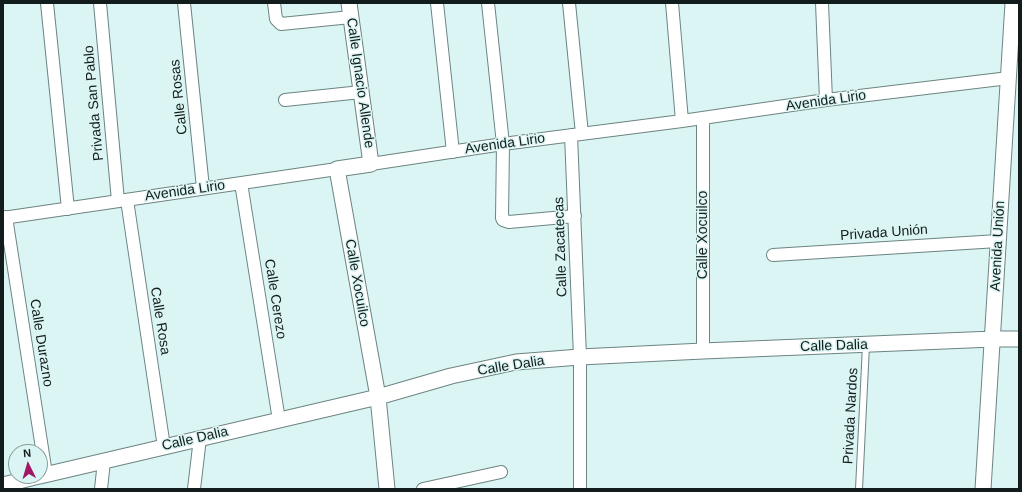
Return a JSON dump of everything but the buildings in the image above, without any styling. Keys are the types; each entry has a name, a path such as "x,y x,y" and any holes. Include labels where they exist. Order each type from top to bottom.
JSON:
{"street":[{"path":"47,3 68,209"},
{"name":"Privada San Pablo","path":"100,3 123,200"},
{"name":"Calle Rosas","path":"184,3 203,188"},
{"path":"274,3 276,19 281,24 350,10"},
{"path":"437,3 453,152"},
{"path":"488,3 503,144 501,214 503,220 509,222 575,216"},
{"name":"Calle Zacatecas","path":"569,3 577,135 575,216 580,357 580,489"},
{"path":"672,3 682,121"},
{"path":"822,3 826,100"},
{"name":"Avenida Unión","path":"983,489 1013,3"},
{"name":"Calle Ignacio Allende","path":"350,10 371,164"},
{"name":"Avenida Lirio","path":"5,217 68,209 503,144 682,121 826,100 1009,78"},
{"path":"285,100 361,92"},
{"name":"Calle Xocuilco","path":"703,351 704,118"},
{"name":"Calle Xocuilco","path":"337,169 378,397"},
{"name":"Calle Cerezo","path":"241,183 279,420"},
{"name":"Calle Rosa","path":"123,200 164,447"},
{"name":"Calle Durazno","path":"5,217 38,444"},
{"name":"Privada Unión","path":"773,255 998,241"},
{"name":"Calle Dalia","path":"48,474 378,397 451,376 516,362 580,357 703,351 1019,339"},
{"path":"378,397 387,489"},
{"path":"194,489 200,438"},
{"path":"101,489 104,461"},
{"path":"423,489 501,472"}],"lane":[{"name":"Privada Nardos","path":"859,489 866,345"}]}
